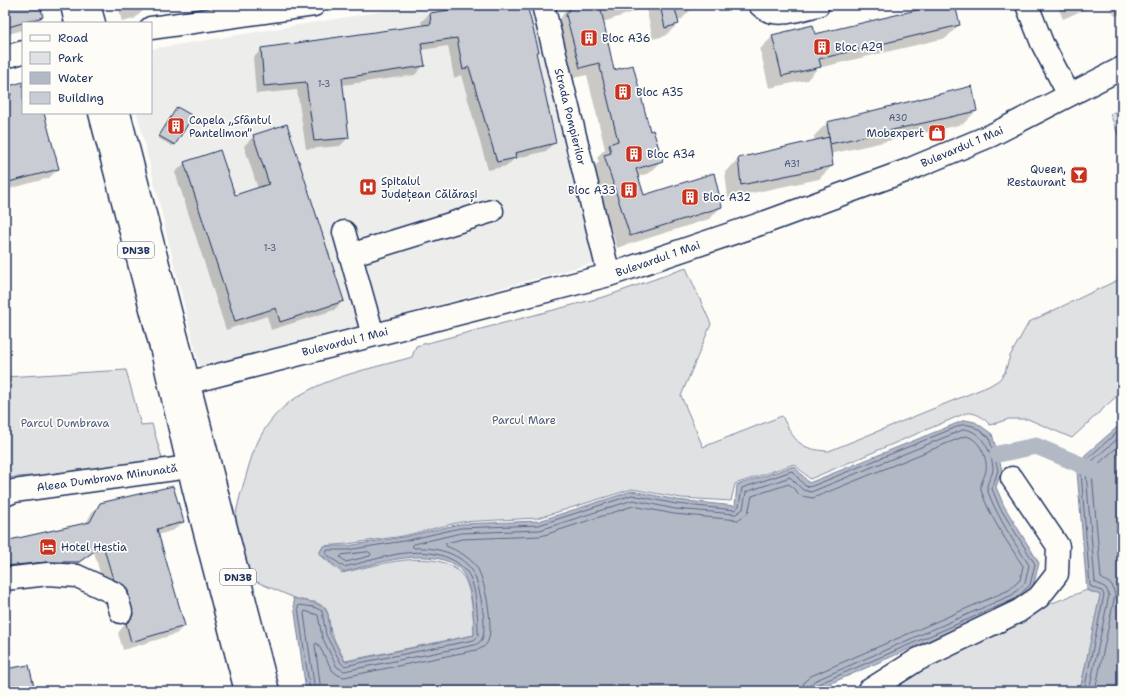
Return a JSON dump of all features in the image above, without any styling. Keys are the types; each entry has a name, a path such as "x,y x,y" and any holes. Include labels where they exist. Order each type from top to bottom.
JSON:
{"street":[{"path":"72,5 76,22"},
{"path":"89,5 94,22"},
{"path":"152,28 314,5"},
{"name":"Strada Pompierilor","path":"543,5 609,276"},
{"path":"760,5 767,10 777,13 818,5"},
{"path":"1027,5 1042,43 1069,95"},
{"path":"5,57 22,52"},
{"name":"Bulevardul 1 Mai","path":"180,384 609,276 766,222 908,170 992,135 1122,68"},
{"name":"DN3B","path":"100,114 180,384"},
{"name":"DN3B","path":"118,114 199,464 246,691"},
{"path":"350,255 492,211"},
{"path":"344,232 373,335"},
{"name":"DN3B","path":"199,464 268,691"},
{"name":"Aleea Dumbrava Minunată","path":"5,495 14,491 199,464"},
{"path":"868,691 917,660 1018,611 1039,597 1057,574 1058,546 1012,478"},
{"path":"5,579 48,574 77,576 116,594 121,612"}],"shaded area":[{"name":"Spitalul Județean Călărași","path":"422,5 533,5 601,261 200,369 137,114 152,114 152,49"}],"green space":[{"path":"1122,90 1122,144 1110,114 1115,112 1121,101 1120,91"},
{"name":"Parcul Mare","path":"686,268 711,324 681,396 703,447 782,416 794,437 804,446 829,451 989,386 999,380 1005,372 1010,356 1029,322 1122,278 1122,391 1072,438 1028,419 1009,419 990,425 985,420 973,413 966,413 810,479 794,464 735,484 731,501 681,498 632,489 538,518 460,522 403,536 323,546 319,554 342,573 405,560 422,559 437,561 451,566 462,575 468,587 473,613 474,635 345,661 331,633 328,614 325,607 315,602 304,602 250,579 237,533 237,508 252,455 261,435 282,408 315,387 334,379 412,357 416,346 607,296"},
{"name":"Parcul Dumbrava","path":"126,370 141,425 152,424 164,465 5,478 5,377"},
{"path":"1087,590 1101,595 1080,691 863,691 1044,606"}],"water":[{"path":"965,420 975,422 992,434 1002,470 996,487 1004,506 1039,563 1033,587 1017,602 813,691 306,691 293,598 315,603 324,608 328,614 330,634 345,662 474,635 471,596 467,581 464,575 454,565 440,559 424,557 407,558 389,560 343,572 319,553 324,546 347,546 404,537 460,524 539,521 632,491 677,500 735,506 737,485 794,466 809,483"},
{"path":"1122,423 1122,691 1080,691 1100,595 1087,590 1077,471 1085,455"}],"building":[{"path":"5,5 40,5 43,17 5,28"},
{"path":"481,5 527,5 539,52 536,52 556,143 515,153 516,158 497,162 469,67 463,70 457,38 421,43 425,66 342,78 349,138 314,141 306,82 264,86 261,48 431,24 430,13"},
{"path":"573,5 600,5 614,70 633,65 650,131 653,130 663,161 636,169 644,195 714,173 722,207 630,236 604,155 611,153 609,144 618,141 599,63 580,68 566,15"},
{"path":"660,5 674,5 679,24 665,28"},
{"name":"Bloc A29","path":"938,5 955,5 960,25 819,59 821,67 782,76 772,35 813,25 815,34"},
{"path":"22,82 22,114 44,114 59,169 5,183 5,96 11,95 9,86"},
{"path":"972,86 977,111 830,144 827,122"},
{"name":"Capela „Sfântul Pantelimon\"","path":"177,107 193,116 175,145 159,136"},
{"path":"287,124 344,301 280,322 276,308 235,321 184,162 220,150 235,195 269,184 253,135"},
{"path":"829,137 833,166 741,185 738,158"},
{"path":"173,486 184,522 157,529 185,626 131,642 126,623 133,615 128,591 125,586 113,579 103,545 79,562 47,562 5,566 5,541 90,522 100,503"},
{"path":"29,665 35,691 11,691 5,669"}],"waterway":[{"path":"998,454 1036,446 1122,482"}],"place":[{"name":"Bloc A36","path":"589,38"},
{"name":"Bloc A29","path":"822,47"},
{"name":"Bloc A35","path":"623,92"},
{"name":"Capela „Sfântul Pantelimon\"","path":"176,126"},
{"name":"Mobexpert","path":"937,133"},
{"name":"Bloc A34","path":"634,154"},
{"name":"Queen, Restaurant","path":"1079,175"},
{"name":"Spitalul Județean Călărași","path":"368,187"},
{"name":"Bloc A33","path":"629,190"},
{"name":"Bloc A32","path":"690,197"},
{"name":"Hotel Hestia","path":"48,547"}]}
